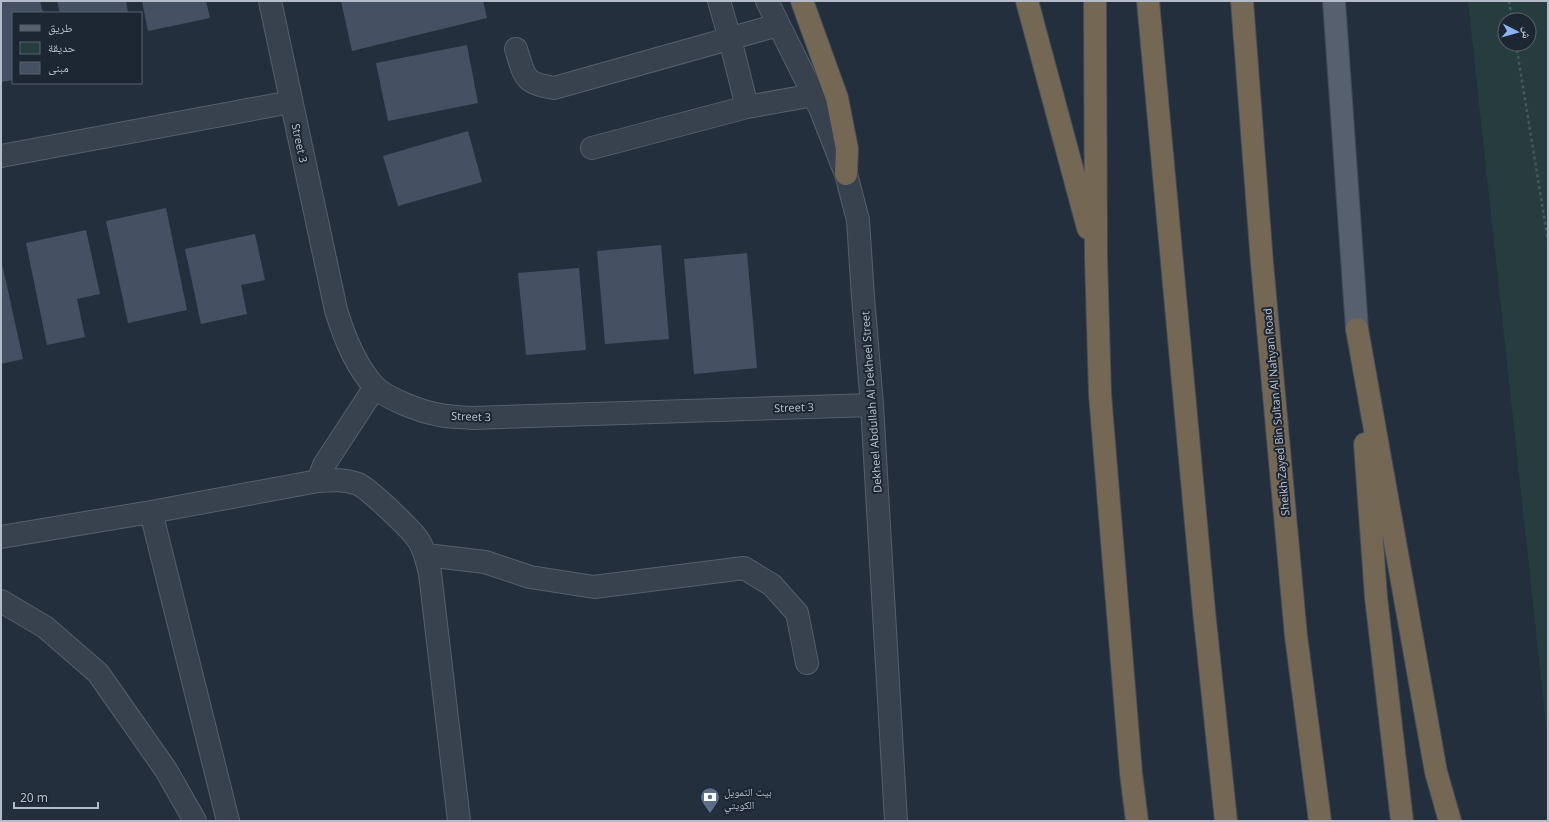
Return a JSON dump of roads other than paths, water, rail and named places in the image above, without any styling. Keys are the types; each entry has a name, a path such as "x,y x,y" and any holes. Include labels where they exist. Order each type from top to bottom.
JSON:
{"highway":[{"path":"802,1 837,98 847,149 846,174"},
{"path":"1027,1 1096,258"},
{"path":"1095,1 1096,258 1100,394 1131,774 1137,821"},
{"path":"1148,1 1203,603 1226,821"},
{"name":"Sheikh Zayed Bin Sultan Al Nahyan Road","path":"1242,1 1261,255 1296,636 1320,821"},
{"path":"1357,329 1376,597 1402,821"},
{"path":"1357,329 1436,772 1450,821"}],"main road":[{"path":"1334,1 1357,329"}],"street":[{"name":"Street 3","path":"270,1 336,310 345,338 357,362 375,387 402,404 435,414 472,418 872,405"},
{"path":"719,1 730,39 746,107"},
{"name":"Dekheel Abdullah Al Dekheel Street","path":"767,1 814,94 846,174 858,220 872,405 896,821"},
{"path":"516,48 525,76 537,85 554,88 778,25"},
{"path":"592,148 746,107 814,94"},
{"path":"1,156 291,102"},
{"path":"318,481 324,465 375,387"},
{"path":"1,537 151,512 318,481 341,479 358,484 369,491 418,540 426,555 430,573 459,821"},
{"path":"151,512 228,821"},
{"path":"426,555 485,562 530,577 594,588 744,568 772,585 797,613 808,663"},
{"path":"1,601 45,627 98,673 166,770 195,821"}],"place":[{"name":"بيت التمويل الكويتي","path":"710,814"}]}
